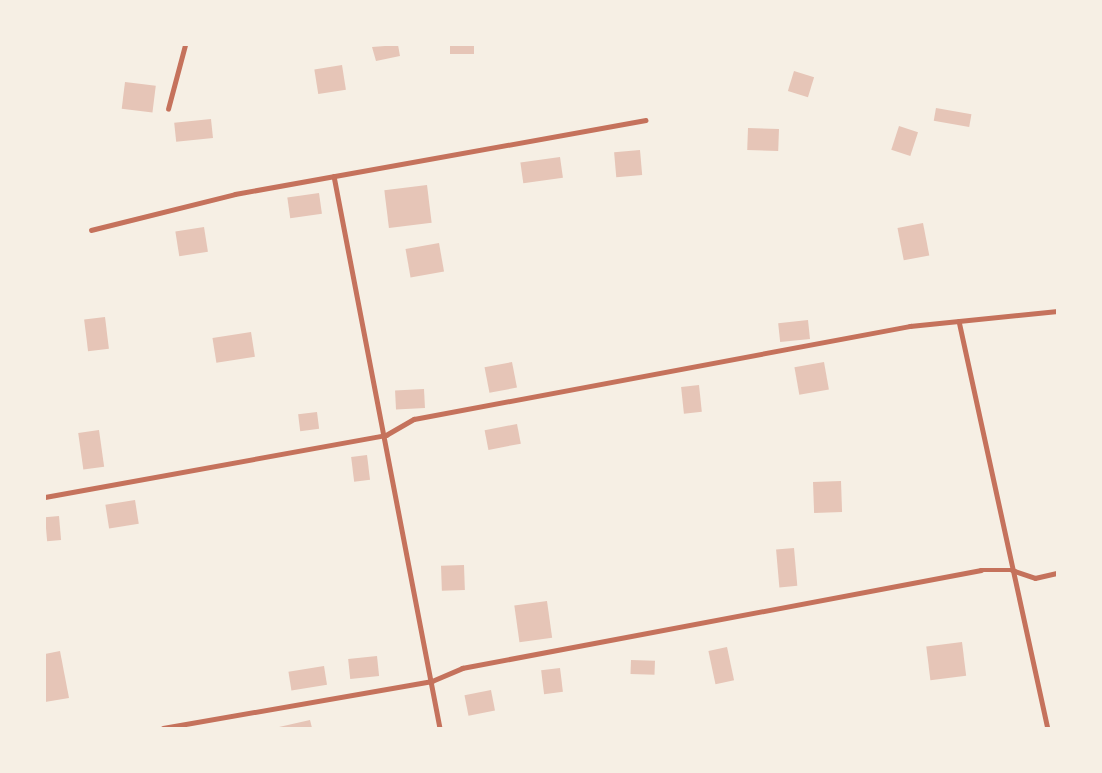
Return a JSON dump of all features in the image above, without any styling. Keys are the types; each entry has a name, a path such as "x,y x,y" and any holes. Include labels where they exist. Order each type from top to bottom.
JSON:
{"lane":[{"path":"168,109 185,45"},
{"path":"91,230 235,194 645,120"},
{"path":"334,176 386,435 440,728"},
{"path":"45,497 386,435 414,419 910,326 1057,311"},
{"path":"958,321 1011,570 1019,583 1048,728"},
{"path":"163,728 432,681 462,668 981,570 1011,570 1035,578 1057,573"}],"building":[{"path":"398,45 400,56 376,61 372,47"},
{"path":"450,45 474,45 474,54 450,54"},
{"path":"342,65 346,90 318,94 314,69"},
{"path":"794,71 814,77 808,97 788,91"},
{"path":"125,82 156,86 152,113 122,109"},
{"path":"936,108 971,114 969,127 934,121"},
{"path":"211,119 213,138 176,142 174,123"},
{"path":"899,126 918,132 910,156 891,150"},
{"path":"748,128 779,129 778,151 747,150"},
{"path":"640,150 642,175 616,177 614,152"},
{"path":"560,157 563,178 523,183 520,163"},
{"path":"427,185 432,223 389,228 384,190"},
{"path":"319,193 322,214 290,218 287,197"},
{"path":"923,223 929,255 904,260 897,228"},
{"path":"204,227 208,252 179,256 175,232"},
{"path":"439,243 444,272 411,277 406,249"},
{"path":"105,317 109,349 88,351 84,320"},
{"path":"808,320 810,339 780,342 778,323"},
{"path":"251,332 255,357 216,363 212,338"},
{"path":"512,362 517,388 489,393 485,367"},
{"path":"824,362 829,390 799,395 794,367"},
{"path":"699,385 702,412 684,414 681,387"},
{"path":"424,389 425,408 396,409 395,391"},
{"path":"317,412 319,429 300,431 298,414"},
{"path":"517,424 521,444 488,450 485,430"},
{"path":"99,430 104,467 83,470 78,433"},
{"path":"367,455 370,480 354,482 351,457"},
{"path":"841,481 842,512 814,513 813,482"},
{"path":"135,500 139,524 109,528 105,505"},
{"path":"59,516 61,540 47,541 45,517"},
{"path":"794,548 797,586 779,587 776,550"},
{"path":"464,565 465,590 442,591 441,566"},
{"path":"547,601 552,638 519,642 514,606"},
{"path":"962,642 966,676 930,680 926,646"},
{"path":"727,647 734,680 715,684 708,651"},
{"path":"60,651 69,698 45,702 45,654"},
{"path":"377,656 379,676 350,679 348,659"},
{"path":"631,660 655,661 654,675 631,674"},
{"path":"324,666 327,685 291,690 288,672"},
{"path":"560,668 563,692 544,694 541,670"},
{"path":"491,690 495,711 469,716 464,695"},
{"path":"310,720 312,728 279,728 279,727"}]}
